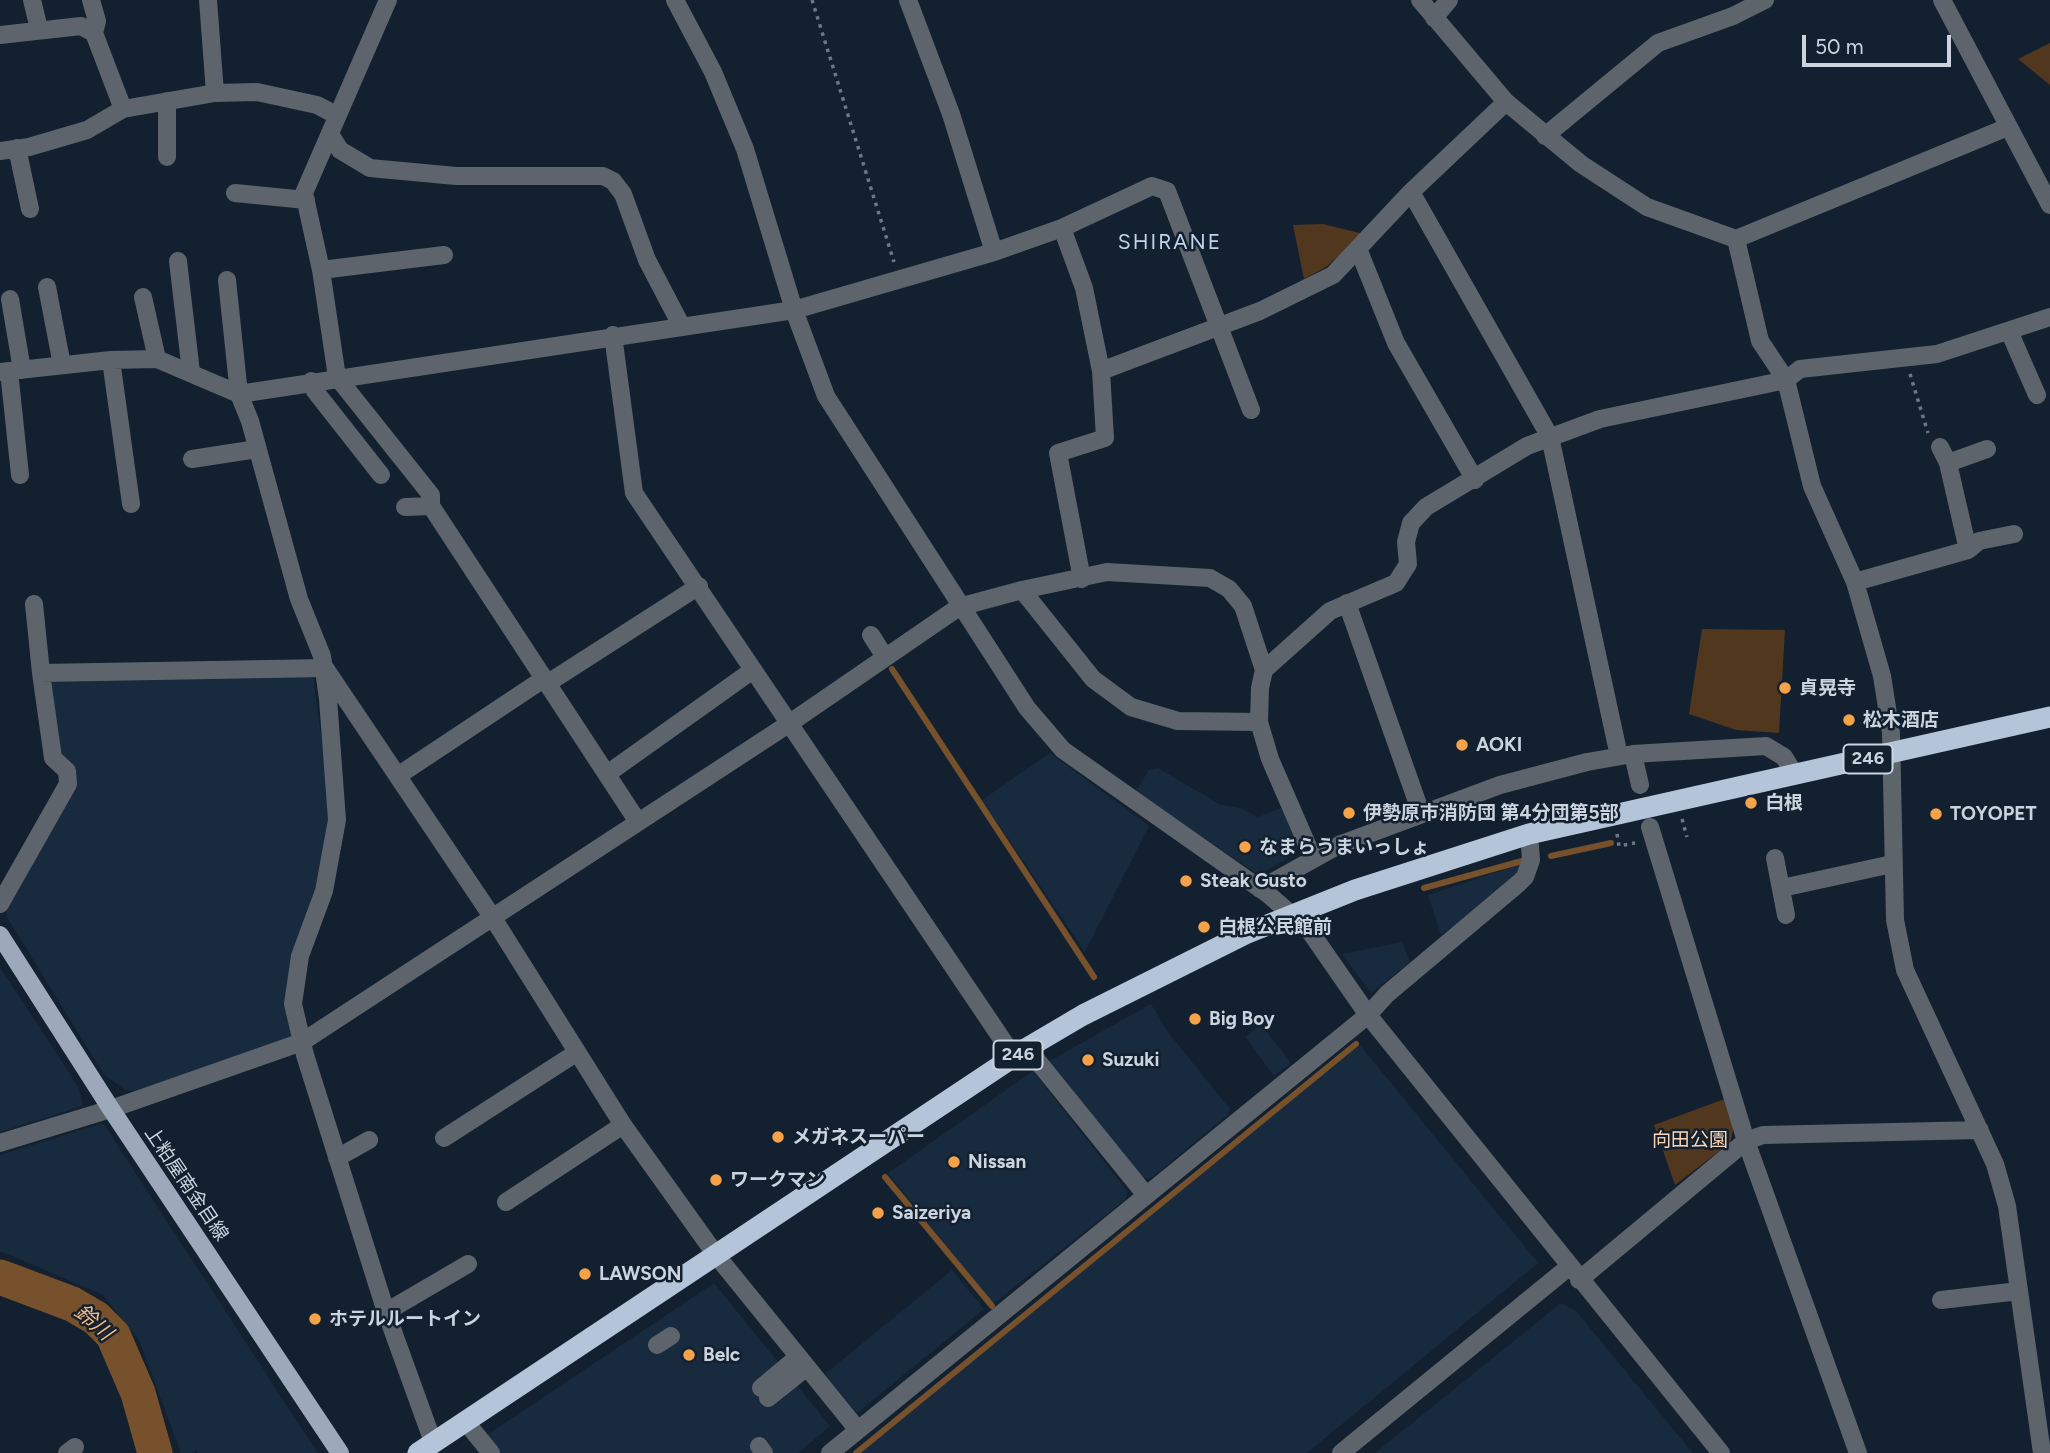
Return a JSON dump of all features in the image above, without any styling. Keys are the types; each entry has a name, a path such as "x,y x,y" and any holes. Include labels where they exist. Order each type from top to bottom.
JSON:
{"highway":[{"name":"246","path":"425,1448 1083,1014 1292,913 1441,860 1529,834 2050,717"}],"main road":[{"name":"上粕屋南金目線","path":"2,942 340,1453"}],"street":[{"path":"33,0 39,29"},
{"path":"91,0 97,21 94,33 123,109"},
{"path":"208,0 215,93"},
{"path":"388,0 304,193 321,270 337,377 432,495 431,506 638,822"},
{"path":"675,0 713,72 745,149 794,310 826,396 959,607 1027,708 1063,750 1260,889 1292,913 1309,930 1368,1015 1721,1453"},
{"path":"908,0 951,114 994,252"},
{"path":"1420,0 1506,102 1581,164 1647,206 1737,239 2008,127"},
{"path":"1434,18 1449,0"},
{"path":"1545,136 1658,43 1736,6 1765,0"},
{"path":"1942,0 2050,205"},
{"path":"0,36 39,29 81,26 94,33"},
{"path":"30,209 8,149 87,130 123,109 215,93 257,92 317,105 336,116"},
{"path":"167,100 167,156"},
{"path":"1101,371 1261,311 1333,275 1359,251 1411,192 1506,102"},
{"path":"330,134 340,150 370,168 456,176 603,176 613,181 622,194 647,260 681,325"},
{"path":"10,371 111,360 157,359 239,394 613,335 794,310 994,252 1062,228 1153,186 1167,191 1251,410"},
{"path":"1411,192 1550,437 1626,755 1640,785"},
{"path":"235,193 306,200"},
{"path":"1062,228 1084,288 1101,371 1105,438 1058,453 1082,579"},
{"path":"1737,239 1760,341 1786,380 1812,486 1855,582 1882,676 1891,733 1895,920 1905,970 1995,1164 2007,1206 2042,1453"},
{"path":"321,270 432,251"},
{"path":"1359,251 1396,343 1475,480"},
{"path":"178,261 191,372"},
{"path":"227,280 239,394 250,421 299,599 325,668 493,918 623,1125 716,1255 858,1430"},
{"path":"47,288 62,365"},
{"path":"143,297 157,359"},
{"path":"10,299 10,371 20,475"},
{"path":"1264,670 1331,611 1396,583 1408,564 1406,542 1411,523 1426,507 1475,480 1527,446 1600,419 1786,380 1800,369 1937,354 2050,317"},
{"path":"2009,331 2037,395"},
{"path":"613,335 634,493 753,670 1021,1053 1145,1194"},
{"path":"111,360 135,478 131,503"},
{"path":"311,381 315,391 381,475"},
{"path":"192,459 257,449"},
{"path":"1968,550 1940,451 1987,449"},
{"path":"405,508 431,506"},
{"path":"1855,582 1968,550 1979,541 2014,534"},
{"path":"0,1143 111,1109 302,1042 790,723 959,607 1022,590 1107,572 1210,578 1229,589 1243,606 1264,670 1259,722 1270,759 1313,858"},
{"path":"399,775 698,586"},
{"path":"1022,590 1093,679 1131,707 1178,721 1259,722"},
{"path":"1347,603 1421,813"},
{"path":"0,904 68,784 66,771 53,758 34,604"},
{"path":"871,635 885,657"},
{"path":"41,673 325,668"},
{"path":"325,668 337,820 324,891 306,935 293,1004 302,1042 386,1312 425,1448"},
{"path":"607,774 753,670"},
{"path":"1260,889 1313,858 1421,813 1500,785 1626,755 1766,746 1784,757 1794,775"},
{"path":"1652,833 1746,1142 1858,1453"},
{"path":"830,1453 1368,1015 1387,994 1525,877 1532,854 1529,834"},
{"path":"1775,858 1786,915"},
{"path":"1782,888 1892,864"},
{"path":"444,1138 576,1053"},
{"path":"506,1202 623,1125"},
{"path":"1341,1453 1746,1142 1763,1135 1980,1130"},
{"path":"337,1158 369,1140"},
{"path":"386,1312 468,1264"},
{"path":"1941,1300 2019,1291"},
{"path":"765,1393 802,1362"},
{"path":"465,1421 491,1453"}],"path":[{"path":"812,0 900,278"},
{"path":"1905,357 1922,416 1940,451"},
{"path":"1681,818 1687,837"},
{"path":"1616,832 1619,846 1652,833"}],"shaded area":[{"path":"49,677 313,677 327,778 328,841 324,862 291,958 285,1003 293,1033 290,1039 134,1091 124,1089 104,1075 7,917 4,905 75,778 74,766 59,757"},
{"path":"1050,753 1149,826 1085,952 982,800"},
{"path":"1158,768 1221,805 1240,808 1258,817 1283,807 1298,844 1295,854 1259,875 1135,792 1149,770"},
{"path":"1521,864 1522,870 1510,884 1441,935 1428,895"},
{"path":"1402,942 1410,962 1371,993 1342,954"},
{"path":"0,967 79,1088 83,1106 0,1132"},
{"path":"1151,1004 1168,1032 1230,1109 1229,1114 1150,1179 1139,1176 1046,1063"},
{"path":"1261,1024 1291,1063 1274,1076 1245,1037"},
{"path":"1360,1045 1538,1263 1307,1453 854,1453"},
{"path":"1033,1071 1127,1191 1126,1199 993,1304 888,1173"},
{"path":"103,1123 318,1453 197,1453 197,1449 192,1453 181,1453 139,1340 103,1295 0,1251 0,1155"},
{"path":"952,1270 984,1309 857,1413 825,1374"},
{"name":"Belc","path":"714,1283 830,1426 798,1453 499,1453 485,1436"},
{"path":"1561,1303 1575,1310 1693,1453 1375,1453"}],"green space":[{"path":"2050,43 2050,85 2018,59"},
{"path":"1323,224 1364,234 1326,267 1304,279 1293,225"},
{"path":"1702,629 1785,630 1779,733 1736,730 1689,714"},
{"name":"向田公園","path":"1727,1098 1734,1126 1730,1143 1675,1185 1654,1125"}],"waterway":[{"path":"892,669 1094,977"},
{"path":"1551,856 1611,843"},
{"path":"1424,888 1522,861"},
{"path":"856,1453 1356,1044"},
{"path":"885,1177 992,1306"},
{"name":"鈴川","path":"0,1277 72,1304 96,1318 113,1335 138,1393 155,1453"}],"place":[{"name":"貞晃寺","path":"1785,688"},
{"name":"松木酒店","path":"1849,720"},
{"name":"AOKI","path":"1462,745"},
{"name":"白根","path":"1751,803"},
{"name":"伊勢原市消防団 第4分団第5部","path":"1349,813"},
{"name":"TOYOPET","path":"1936,814"},
{"name":"なまらうまいっしょ","path":"1245,847"},
{"name":"Steak Gusto","path":"1186,881"},
{"name":"白根公民館前","path":"1204,927"},
{"name":"Big Boy","path":"1195,1019"},
{"name":"Suzuki","path":"1088,1060"},
{"name":"メガネスーパー","path":"778,1137"},
{"name":"Nissan","path":"954,1162"},
{"name":"ワークマン","path":"716,1180"},
{"name":"Saizeriya","path":"878,1213"},
{"name":"LAWSON","path":"585,1274"},
{"name":"ホテルルートイン","path":"315,1319"},
{"name":"Belc","path":"689,1355"}],"district":[{"name":"SHIRANE","path":"1170,243"}]}
